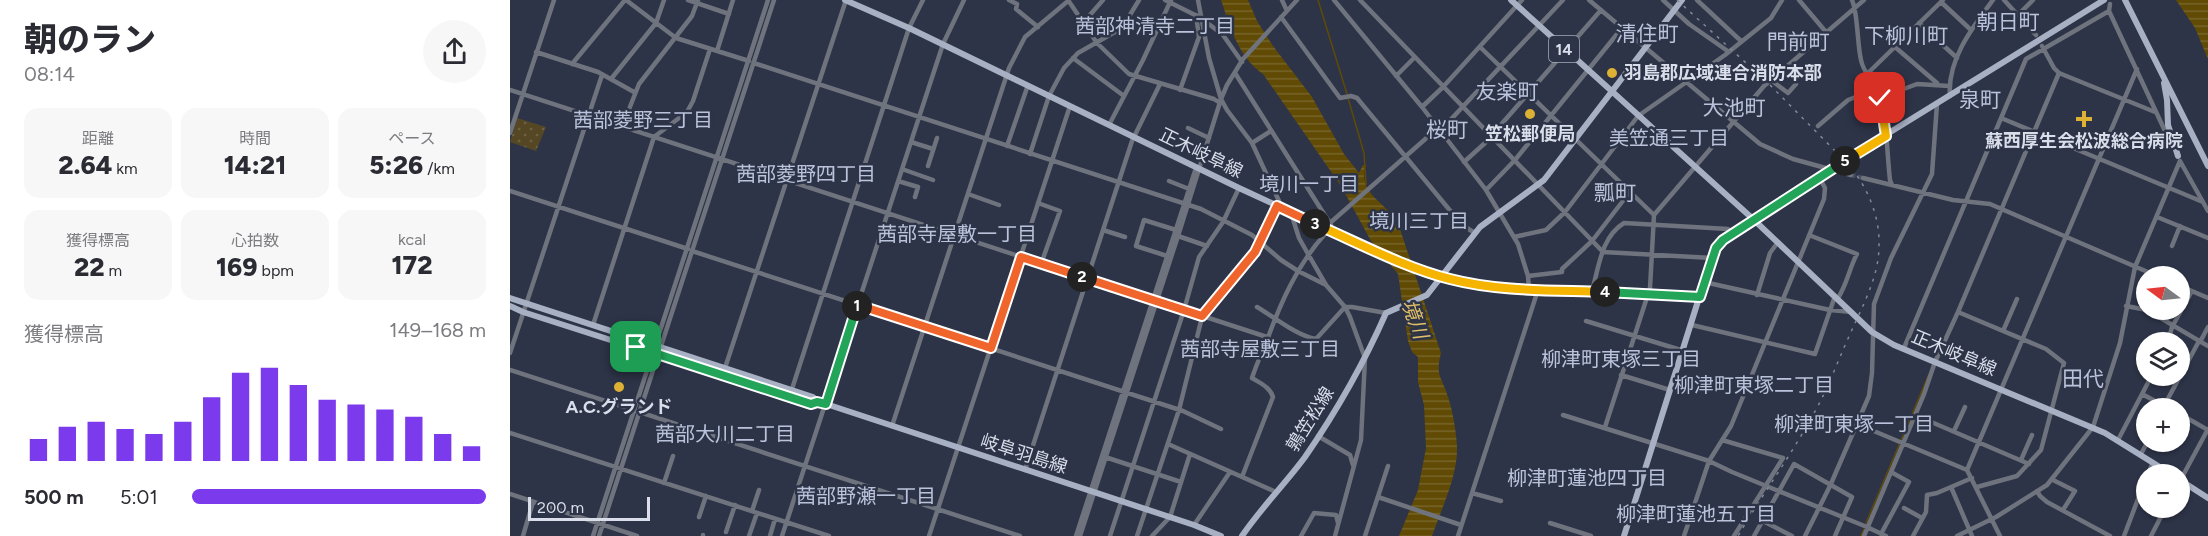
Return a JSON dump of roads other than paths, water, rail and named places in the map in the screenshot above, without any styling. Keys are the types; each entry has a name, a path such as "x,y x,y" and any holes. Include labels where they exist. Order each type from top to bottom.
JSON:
{"main road":[{"name":"正木岐阜線","path":"845,0 943,44 1239,189 1433,274 1478,285 1505,288 1700,297"},
{"name":"14","path":"1511,0 1520,3 1539,25 1587,70 1753,219"},
{"path":"1386,313 1417,300 1433,290 1474,233 1487,221 1539,185 1682,0"},
{"path":"2125,0 2208,166"},
{"path":"1624,536 1704,282 1719,244 1753,219 1819,177 2107,2"},
{"path":"2160,68 2167,100 2168,125 2179,159"},
{"name":"正木岐阜線","path":"1753,219 1872,332 1935,362 2093,427 2156,464"},
{"name":"岐阜羽島線","path":"510,298 725,368 791,393"},
{"name":"岐阜羽島線","path":"510,306 656,353 791,393 813,397 817,402 1147,509 1221,536"},
{"name":"鶉笠松線","path":"1242,536 1304,458 1365,358 1386,313"},
{"path":"2190,486 2208,498"}],"street":[{"path":"510,133 554,0"},
{"path":"572,64 626,0 676,38 1201,209 1222,222 1252,235 1298,271 1326,285"},
{"path":"611,79 656,23 664,0"},
{"path":"688,0 729,14"},
{"path":"717,51 733,0"},
{"path":"751,62 768,0"},
{"path":"593,536 600,524 619,468 751,62 774,0"},
{"path":"725,368 845,0"},
{"path":"791,393 909,28 923,0"},
{"path":"782,536 943,44 964,0"},
{"path":"1008,0 1019,2 1016,9 1019,13 1038,27"},
{"path":"1082,24 1103,0"},
{"path":"1030,154 1049,96 1073,58 1122,28 1139,0"},
{"path":"1180,90 1199,37 1198,0"},
{"path":"1282,0 1287,11"},
{"path":"1155,301 1176,230 1200,173 1199,169 1220,101 1242,61 1297,0"},
{"path":"1334,0 1422,107 1486,190 1514,237 1528,276 1529,289"},
{"path":"1360,0 1603,252 1713,258"},
{"path":"1440,131 1563,0"},
{"path":"1589,0 1750,137 1793,159 1851,175"},
{"path":"1662,0 1689,24 1729,52"},
{"path":"1696,0 1742,41"},
{"path":"1514,237 1546,230 1565,212 1638,116 1729,52 1771,18 1782,0"},
{"path":"1799,0 1826,32"},
{"path":"1852,0 1855,6 1861,63 1880,98 1892,185"},
{"path":"1605,427 1648,294 1654,215 1732,122 1771,80 1863,0"},
{"path":"1950,96 1949,86 1957,58 1971,30 1993,0"},
{"path":"2004,0 2036,35"},
{"path":"2018,15 2033,0"},
{"path":"892,426 1007,75 1025,37 1068,1 1097,43 1133,76 1220,101"},
{"path":"1109,125 1169,1 1199,16 1223,35 1242,61"},
{"path":"1867,74 1942,1 1971,30"},
{"path":"622,127 634,92 692,16 698,2"},
{"path":"2107,2 2155,112 2208,211"},
{"path":"1422,107 1520,3"},
{"path":"1464,162 1491,136 1601,10"},
{"path":"1904,348 2026,59 2109,11"},
{"path":"1137,536 1179,410 1202,316 1255,252 1279,201 1252,143 1220,101 1199,16"},
{"path":"1281,18 1340,98 1351,96 1357,98 1462,225 1474,233"},
{"path":"1919,23 1957,58"},
{"path":"1486,190 1515,160 1622,28"},
{"path":"1480,47 1654,215"},
{"path":"1895,47 1937,83"},
{"path":"2043,48 2059,73 2155,112"},
{"path":"593,325 654,137 687,112 710,49"},
{"path":"536,52 602,75 634,92"},
{"path":"1396,76 1415,57"},
{"path":"1073,58 1124,96"},
{"path":"1967,470 2137,69"},
{"path":"1235,73 1331,224 1431,134"},
{"path":"1863,536 2059,73"},
{"path":"510,353 602,75"},
{"path":"1771,80 1788,93 1796,84"},
{"path":"1880,98 1917,84 1937,83 1949,86"},
{"path":"1025,470 1118,182 1134,137 1160,84"},
{"path":"1007,146 1028,85"},
{"path":"1818,126 1848,100 1876,89"},
{"path":"510,90 1267,337"},
{"path":"1805,536 1830,486 1871,387 1874,304 1879,287 1907,224 1932,174 1937,104"},
{"path":"929,536 1070,106"},
{"path":"2001,118 2203,202"},
{"path":"1188,128 1209,138"},
{"path":"1252,143 1271,130"},
{"path":"928,166 937,138"},
{"path":"911,142 933,149"},
{"path":"1957,536 1992,519 2053,480 2093,427 2112,372 2135,267 2169,189 2179,159"},
{"path":"902,169 933,180"},
{"path":"1078,536 1178,236 1195,171 1199,169"},
{"path":"1684,536 1709,460 1731,426 1825,195 1825,188 1819,177"},
{"path":"1863,178 1924,193 1989,204 2135,267"},
{"path":"898,181 918,188 915,197"},
{"path":"1169,182 1190,189"},
{"path":"1110,536 1155,402 1199,257 1222,222 1239,189"},
{"path":"510,191 1179,410 1221,429"},
{"path":"1528,276 1562,272 1562,269 1592,241 1629,193"},
{"path":"968,194 999,205"},
{"path":"1038,203 1060,211 1041,264"},
{"path":"1291,213 1299,238 1308,254 1326,285 1345,307 1365,358 1361,440 1335,536"},
{"path":"2157,217 2208,238"},
{"path":"1167,256 1136,246 1144,220 1176,230"},
{"path":"1592,291 1607,238 1624,223 1728,229 1733,233"},
{"path":"2172,246 2180,226"},
{"path":"1103,230 1125,237"},
{"path":"1242,477 1273,396 1266,386 1252,378 1275,318 1298,271 1308,254 1325,234"},
{"path":"1692,325 1815,354 1830,310 1847,284 1851,265 1857,254 1809,235"},
{"path":"1178,236 1207,246"},
{"path":"1757,295 1770,253 1778,242"},
{"path":"1704,282 1783,301 1852,312"},
{"path":"1458,536 1537,289"},
{"path":"2171,332 2192,291 2208,298"},
{"path":"2003,331 2017,299"},
{"path":"2127,306 2147,310 2172,327 2208,346"},
{"path":"1257,307 1304,336 1316,339 1345,307 1386,313"},
{"path":"1958,312 2046,349 2064,363 2043,445 2017,477 1977,487"},
{"path":"1587,321 1684,351"},
{"path":"2171,398 2208,327"},
{"path":"510,370 1020,536"},
{"path":"1622,375 1671,391"},
{"path":"2118,440 2146,386"},
{"path":"2142,394 2149,398"},
{"path":"1954,431 1965,407"},
{"path":"1563,415 1709,460 1883,535 1909,482 1891,472"},
{"path":"1915,415 2029,464"},
{"path":"2189,464 2208,429 2190,419"},
{"path":"1857,424 1967,470 2000,536"},
{"path":"510,433 829,536"},
{"path":"2021,460 2032,435"},
{"path":"1318,436 1350,455 1354,470"},
{"path":"1722,440 1783,458 1734,536"},
{"path":"1168,444 1276,492"},
{"path":"1152,536 1170,517 1190,454"},
{"path":"664,483 673,456"},
{"path":"1104,457 1181,482"},
{"path":"1754,536 1794,464 1852,497 1835,536"},
{"path":"1365,536 1388,466"},
{"path":"1194,525 1230,472"},
{"path":"1913,536 1926,509 1927,495 1937,494 1972,478"},
{"path":"2053,480 2075,490 2063,510"},
{"path":"1952,487 1972,536"},
{"path":"749,536 759,490"},
{"path":"2037,491 2047,502 2110,536"},
{"path":"1472,492 1501,501"},
{"path":"510,494 637,536"},
{"path":"699,517 706,496"},
{"path":"1378,496 1461,525"},
{"path":"523,536 533,502"},
{"path":"2124,536 2136,505"},
{"path":"726,532 735,506"},
{"path":"1904,508 1922,518"},
{"path":"1301,536 1314,513 1336,515 1338,529"},
{"path":"2151,536 2160,518"},
{"path":"770,536 775,519"},
{"path":"1763,521 1791,536"},
{"path":"1550,523 1591,536"},
{"path":"599,536 600,524"}],"water":[{"name":"境川","path":"1221,0 1248,0 1257,21 1312,97 1344,154 1359,173 1363,165 1366,165 1364,174 1368,189 1394,218 1401,232 1441,353 1439,372 1448,397 1457,441 1457,458 1452,481 1432,536 1399,536 1418,490 1426,448 1424,405 1418,382 1418,357 1412,352 1408,341 1398,274 1371,241 1341,186 1263,74 1242,51"},
{"path":"2176,0 2208,0 2208,59 2195,28"}],"waterway":[{"path":"1318,0 1347,94"},
{"path":"1348,98 1364,153 1366,184"},
{"path":"1866,523 1929,374"},
{"path":"1861,536 1864,529"}],"tunnel":[{"path":"1851,175 1863,178"}],"railway":[{"path":"1677,0 1768,83 1850,166 1872,203 1879,235 1878,257 1873,279 1823,395 1795,446 1738,536"}],"place":[{"name":"羽島郡広域連合消防本部","path":"1612,73"},
{"name":"笠松郵便局","path":"1530,114"},
{"name":"蘇西厚生会松波総合病院","path":"2084,119"},
{"name":"A.C.グランド","path":"619,387"}],"district":[{"name":"朝日町","path":"2008,22"},
{"name":"茜部神清寺二丁目","path":"1155,26"},
{"name":"清住町","path":"1647,34"},
{"name":"下柳川町","path":"1906,36"},
{"name":"門前町","path":"1798,42"},
{"name":"友楽町","path":"1507,92"},
{"name":"泉町","path":"1980,100"},
{"name":"大池町","path":"1734,108"},
{"name":"茜部菱野三丁目","path":"643,120"},
{"name":"桜町","path":"1447,130"},
{"name":"美笠通三丁目","path":"1669,138"},
{"name":"茜部菱野四丁目","path":"806,174"},
{"name":"境川一丁目","path":"1309,184"},
{"name":"瓢町","path":"1615,193"},
{"name":"境川三丁目","path":"1419,221"},
{"name":"茜部寺屋敷一丁目","path":"957,234"},
{"name":"茜部寺屋敷三丁目","path":"1260,349"},
{"name":"柳津町東塚三丁目","path":"1621,359"},
{"name":"田代","path":"2083,379"},
{"name":"柳津町東塚二丁目","path":"1754,385"},
{"name":"柳津町東塚一丁目","path":"1854,424"},
{"name":"茜部大川二丁目","path":"725,434"},
{"name":"柳津町蓮池四丁目","path":"1587,478"},
{"name":"茜部野瀬一丁目","path":"866,496"},
{"name":"柳津町蓮池五丁目","path":"1696,514"}]}
